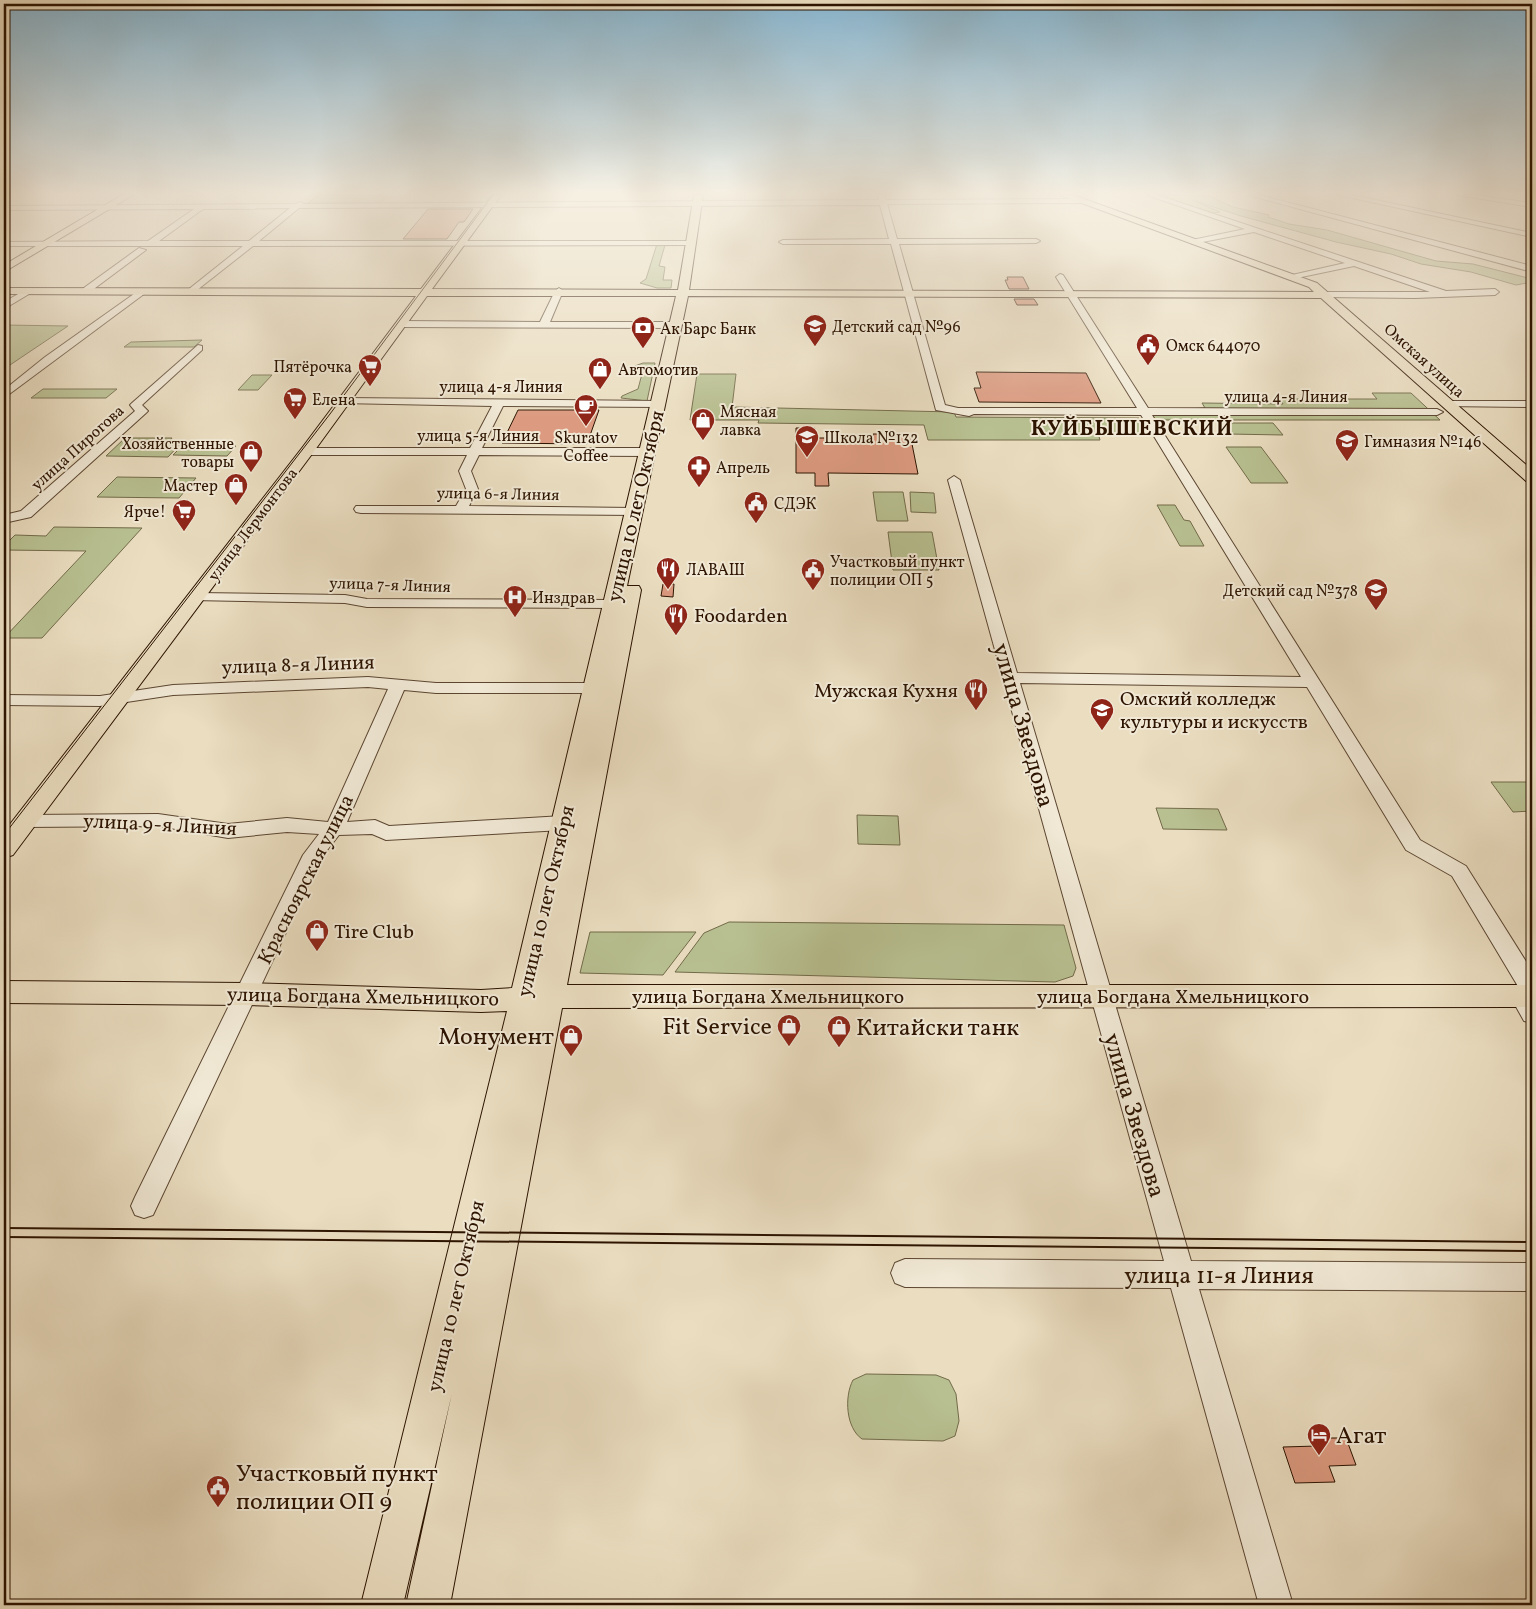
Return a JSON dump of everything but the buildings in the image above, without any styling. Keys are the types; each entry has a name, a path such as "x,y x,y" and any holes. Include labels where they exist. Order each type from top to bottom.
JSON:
{"main road":[{"name":"улица Лермонтова","path":"4,849 197,597 442,270"},
{"name":"улица 10 лет Октября","path":"382,1605 537,998 696,270"},
{"name":"улица 10 лет Октября","path":"428,1605 537,998 563,823 677,325 694,283 696,270"},
{"name":"Омская улица","path":"1276,270 1313,285 1327,295 1442,408 1532,478"},
{"path":"4,291 560,291 694,283 909,293 1327,295"},
{"name":"улица Богдана Хмельницкого","path":"4,992 246,994 481,1001 537,998 1101,996 1529,999"}],"street":[{"path":"84,292 114,270"},
{"path":"192,291 219,270"},
{"path":"902,270 909,293"},
{"path":"1296,277 1326,270"},
{"path":"1377,270 1446,294"},
{"path":"1060,277 1140,412 1413,845 1459,871 1529,999"},
{"path":"4,395 48,362 49,359 144,291"},
{"path":"544,324 560,291"},
{"path":"4,306 30,292"},
{"path":"1327,295 1495,292"},
{"name":"улица 4-я Линия","path":"909,293 939,405 944,410 1140,412 1442,408 1532,404"},
{"path":"400,324 677,325"},
{"name":"улица Пирогова","path":"4,519 26,514 142,411 136,404 198,348"},
{"name":"улица 4-я Линия","path":"344,401 659,404"},
{"path":"460,510 472,489 465,471 499,402"},
{"name":"улица 5-я Линия","path":"307,451 648,452"},
{"name":"улица Звездова","path":"954,480 1276,1605"},
{"name":"улица 6-я Линия","path":"361,509 634,512"},
{"name":"улица 7-я Линия","path":"197,597 345,599 367,604 613,604"},
{"path":"1011,678 1312,682"},
{"name":"улица 8-я Линия","path":"4,700 100,701 173,690 368,682 436,688 593,688"},
{"name":"Красноярская улица","path":"144,1206 313,855 334,829 398,685"},
{"name":"улица 9-я Линия","path":"25,821 158,820 228,831 287,826 334,829 375,827 386,833 563,823"},
{"name":"улица 11-я Линия","path":"905,1273 1532,1277"}],"green space":[{"path":"649,270 665,270 663,280 672,280 671,288 657,288 640,283 646,279"},
{"path":"1459,270 1497,270 1532,279 1532,282 1516,285"},
{"path":"4,325 68,326 4,369"},
{"path":"202,340 194,347 124,347 131,342"},
{"path":"643,363 655,363 647,401 621,398 638,389 643,370 632,367"},
{"path":"697,374 736,374 732,407 954,412 956,417 1139,418 1146,430 1136,434 1098,433 1100,440 928,440 924,425 758,423 759,420 690,420"},
{"path":"252,375 272,375 258,390 238,390"},
{"path":"43,389 117,389 106,398 31,398"},
{"path":"1372,393 1411,393 1440,420 1154,420 1148,411 1205,408 1202,403 1283,404 1280,399 1377,399"},
{"path":"1219,423 1273,423 1283,435 1228,434"},
{"path":"125,438 172,438 169,442 182,442 168,457 106,456"},
{"path":"183,445 236,446 227,456 173,455"},
{"path":"1226,447 1261,447 1288,483 1251,483"},
{"path":"117,477 196,478 179,498 97,497"},
{"path":"873,492 903,492 908,521 877,521"},
{"path":"910,492 934,493 936,513 911,512"},
{"path":"1157,505 1175,505 1184,520 1190,521 1204,546 1180,546"},
{"path":"54,527 142,528 42,638 4,638 86,551 4,550 4,546 15,535 46,536"},
{"path":"888,532 932,532 939,570 893,570"},
{"path":"1491,782 1532,782 1532,811 1513,812"},
{"path":"1156,808 1218,809 1227,830 1163,829"},
{"path":"857,815 898,816 900,845 858,844"},
{"path":"729,922 1064,925 1076,968 1073,976 1055,982 675,972 704,933"},
{"path":"590,932 696,932 663,975 580,973"},
{"path":"866,1374 936,1375 949,1380 956,1394 959,1421 955,1436 943,1441 862,1439 853,1428 850,1420 848,1395 853,1380"}],"tram line":[{"path":"4,835 330,414 437,270"},
{"path":"4,1228 1532,1242"},
{"path":"4,1237 1532,1251"}],"place":[{"name":"Детский сад №96","path":"815,347"},
{"name":"Ак Барс Банк","path":"643,349"},
{"name":"Омск 644070","path":"1148,366"},
{"name":"Пятёрочка","path":"370,387"},
{"name":"Автомотив","path":"600,390"},
{"name":"Елена","path":"295,420"},
{"name":"Skuratov Coffee","path":"586,427"},
{"name":"Мясная лавка","path":"703,441"},
{"name":"Школа №132","path":"807,458"},
{"name":"Гимназия №146","path":"1347,462"},
{"name":"Хозяйственные товары","path":"251,473"},
{"name":"Апрель","path":"699,488"},
{"name":"Мастер","path":"236,506"},
{"name":"СДЭК","path":"756,524"},
{"name":"Ярче!","path":"184,532"},
{"name":"ЛАВАШ","path":"668,590"},
{"name":"Участковый пункт полиции ОП 5","path":"813,591"},
{"name":"Детский сад №378","path":"1376,611"},
{"name":"Инздрав","path":"515,618"},
{"name":"Foodarden","path":"676,636"},
{"name":"Мужская Кухня","path":"976,711"},
{"name":"Омский колледж культуры и искусств","path":"1102,731"},
{"name":"Tire Club","path":"317,952"},
{"name":"Fit Service","path":"789,1047"},
{"name":"Китайски танк","path":"839,1048"},
{"name":"Монумент","path":"571,1057"},
{"name":"Агат","path":"1319,1456"},
{"name":"Участковый пункт полиции ОП 9","path":"218,1508"}],"district":[{"name":"КУЙБЫШЕВСКИЙ","path":"1132,428"}]}
